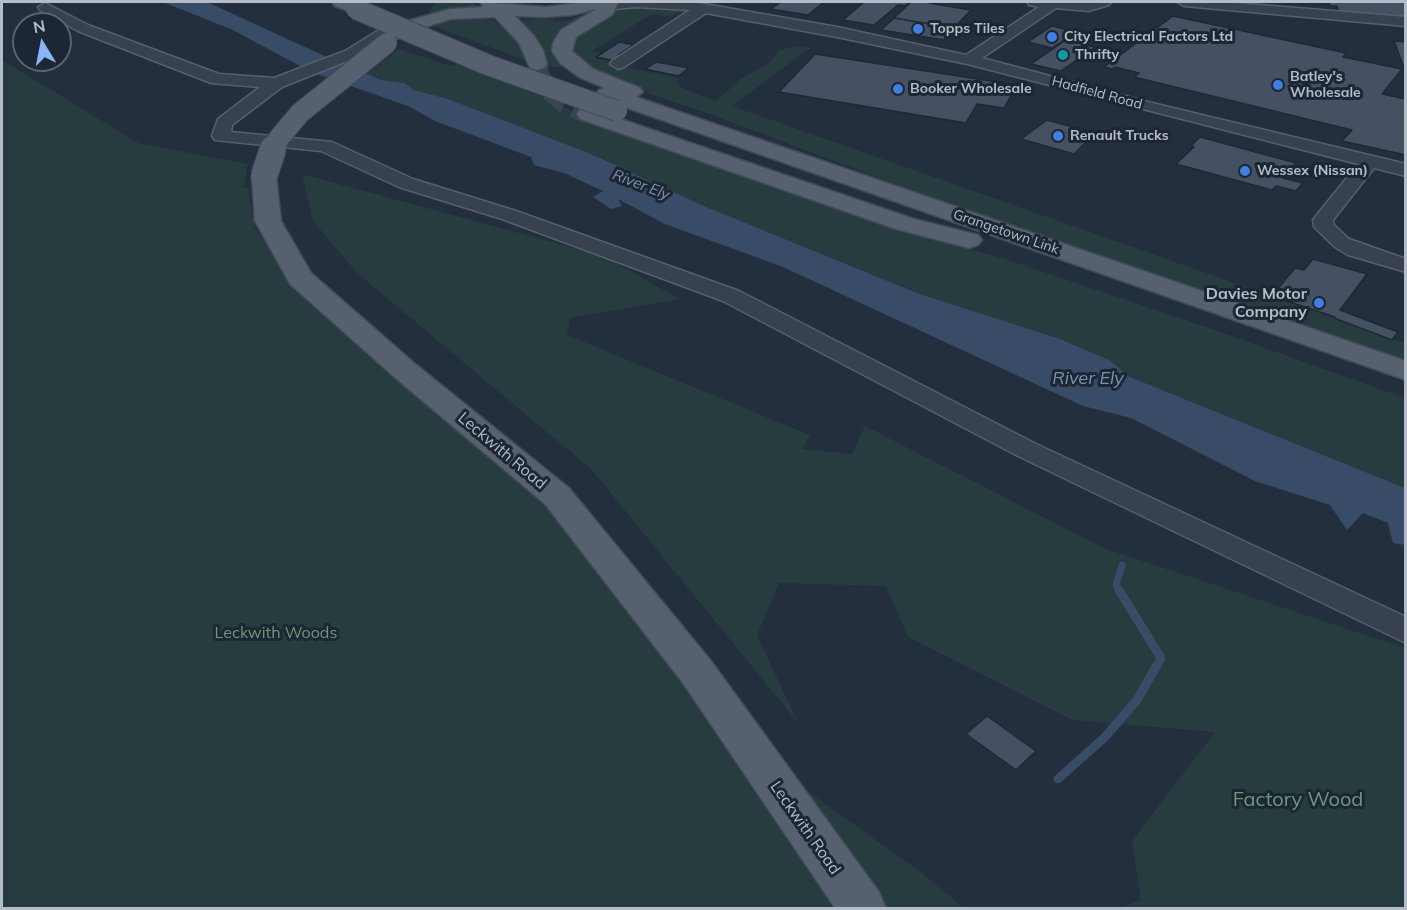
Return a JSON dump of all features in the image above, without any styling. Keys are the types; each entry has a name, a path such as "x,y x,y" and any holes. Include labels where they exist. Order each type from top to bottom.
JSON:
{"main road":[{"name":"Leckwith Road","path":"428,2 396,35 300,113 279,138 269,156 264,176 267,221 300,278 403,369 557,496 697,672 862,909"},
{"name":"Leckwith Road","path":"396,35 450,14 491,5 520,11 546,12 609,3"},
{"path":"609,3 606,11 568,34 563,43 564,55 577,68 610,84 774,141 846,169 934,207"},
{"path":"359,4 488,65 611,103"},
{"path":"491,5 527,40 537,64"},
{"name":"Grangetown Link","path":"611,103 934,207 1406,371"},
{"name":"Grangetown Link","path":"611,103 1014,251 1406,389"},
{"path":"588,114 905,224 1014,251"}],"street":[{"path":"1027,2 1088,7 1104,2"},
{"path":"1184,2 1406,22"},
{"name":"Hadfield Road","path":"609,3 677,3 865,37 969,60 1155,109 1406,170"},
{"path":"969,60 1051,5"},
{"path":"45,7 83,28 218,79 276,83"},
{"path":"647,65 621,62 703,8"},
{"path":"396,35 384,33 351,54 276,83 224,123 221,136 325,146 406,183 509,214 731,296 1027,450 1406,631"},
{"path":"1370,161 1332,207 1323,220 1324,227 1342,243 1356,250 1406,266"}],"green space":[{"path":"436,2 473,2 479,7 429,13"},
{"path":"636,6 686,10 689,13 676,13 671,17 652,14 592,51 600,53 595,58 615,61 611,64 679,78 677,83 684,89 716,101 742,78 768,64 779,50 798,46 810,48 732,106 1405,343 1405,366 996,222 715,116 615,82 600,76 570,53 571,43 583,29 616,10"},
{"path":"591,13 568,28 566,66 563,67 544,67 519,21 541,18 554,20 554,22 573,20 573,18"},
{"path":"480,18 499,24 505,23 523,45 530,62 431,25 457,19"},
{"path":"398,49 450,66 466,61 538,88 559,105 600,123 882,224 1005,259 1212,329 1405,398 1405,488 1130,377 1109,360 1060,339 917,293 704,206 589,153 448,99 414,90 404,83 381,80 367,74"},
{"name":"Leckwith Woods","path":"2,60 12,66 12,72 22,72 138,143 248,164 243,188 248,188 255,228 275,258 292,279 547,507 615,592 685,672 832,908 2,908"},
{"name":"Factory Wood","path":"302,174 603,256 680,299 570,318 567,335 810,435 802,449 852,454 865,426 1106,549 1405,648 1405,908 1120,908 1141,900 1132,841 1215,732 1073,720 908,637 886,586 779,583 757,635 798,723 592,470 357,273 313,221"},
{"path":"775,768 922,873 964,908 876,908"}],"water":[{"name":"River Ely","path":"163,2 207,2 381,80 404,83 414,90 448,99 589,153 704,206 917,293 1060,339 1109,360 1130,377 1405,488 1405,545 1393,543 1388,523 1363,513 1347,530 1330,505 1255,481 1131,418 1083,406 783,267 665,224 618,199 622,206 611,209 593,197 603,191 564,173 534,165 531,157 435,121 408,106 311,72 233,30"}],"building":[{"path":"781,2 824,2 808,15 771,9"},
{"path":"864,2 910,2 905,6 898,5 874,25 843,20"},
{"path":"911,2 931,2 929,3 971,10 954,28 894,18"},
{"path":"1309,2 1406,2 1406,19 1339,13 1337,6 1330,6 1329,3"},
{"name":"Batley's Wholesale","path":"1173,16 1346,53 1343,57 1402,69 1382,94 1406,99 1406,155 1342,141 1352,130 1134,77 1139,73 1115,67 1112,69 1104,67"},
{"name":"Topps Tiles","path":"894,18 954,28 944,40 881,30"},
{"name":"City Electrical Factors Ltd","path":"1052,26 1076,32 1052,48 1028,42"},
{"name":"Thrifty","path":"1066,40 1095,47 1061,71 1031,64"},
{"path":"1394,41 1406,42 1406,65 1403,65"},
{"path":"619,42 634,45 618,55 622,56 615,61 596,57"},
{"name":"Booker Wholesale","path":"815,54 1017,85 1004,108 977,104 966,123 779,92"},
{"path":"656,62 689,68 678,76 645,69"},
{"name":"Renault Trucks","path":"1047,120 1095,133 1074,154 1021,139"},
{"name":"Wessex (Nissan)","path":"1200,137 1296,163 1283,178 1303,183 1296,191 1276,186 1272,190 1176,164 1194,147 1191,146"},
{"name":"Davies Motor Company","path":"1313,259 1367,274 1340,310 1398,332 1392,340 1335,317 1272,296 1295,268 1304,270"},
{"path":"987,716 1036,751 1016,770 966,734"}],"waterway":[{"path":"1120,591 1116,585 1122,565"},
{"path":"1058,779 1105,737 1137,700 1161,658 1119,590"}],"tunnel":[{"path":"537,64 539,75 548,89 564,103 588,114"}],"place":[{"name":"Topps Tiles","path":"918,29"},
{"name":"City Electrical Factors Ltd","path":"1052,37"},
{"name":"Thrifty","path":"1063,55"},
{"name":"Batley's Wholesale","path":"1278,85"},
{"name":"Booker Wholesale","path":"898,89"},
{"name":"Renault Trucks","path":"1058,136"},
{"name":"Wessex (Nissan)","path":"1245,171"},
{"name":"Davies Motor Company","path":"1319,303"}]}
